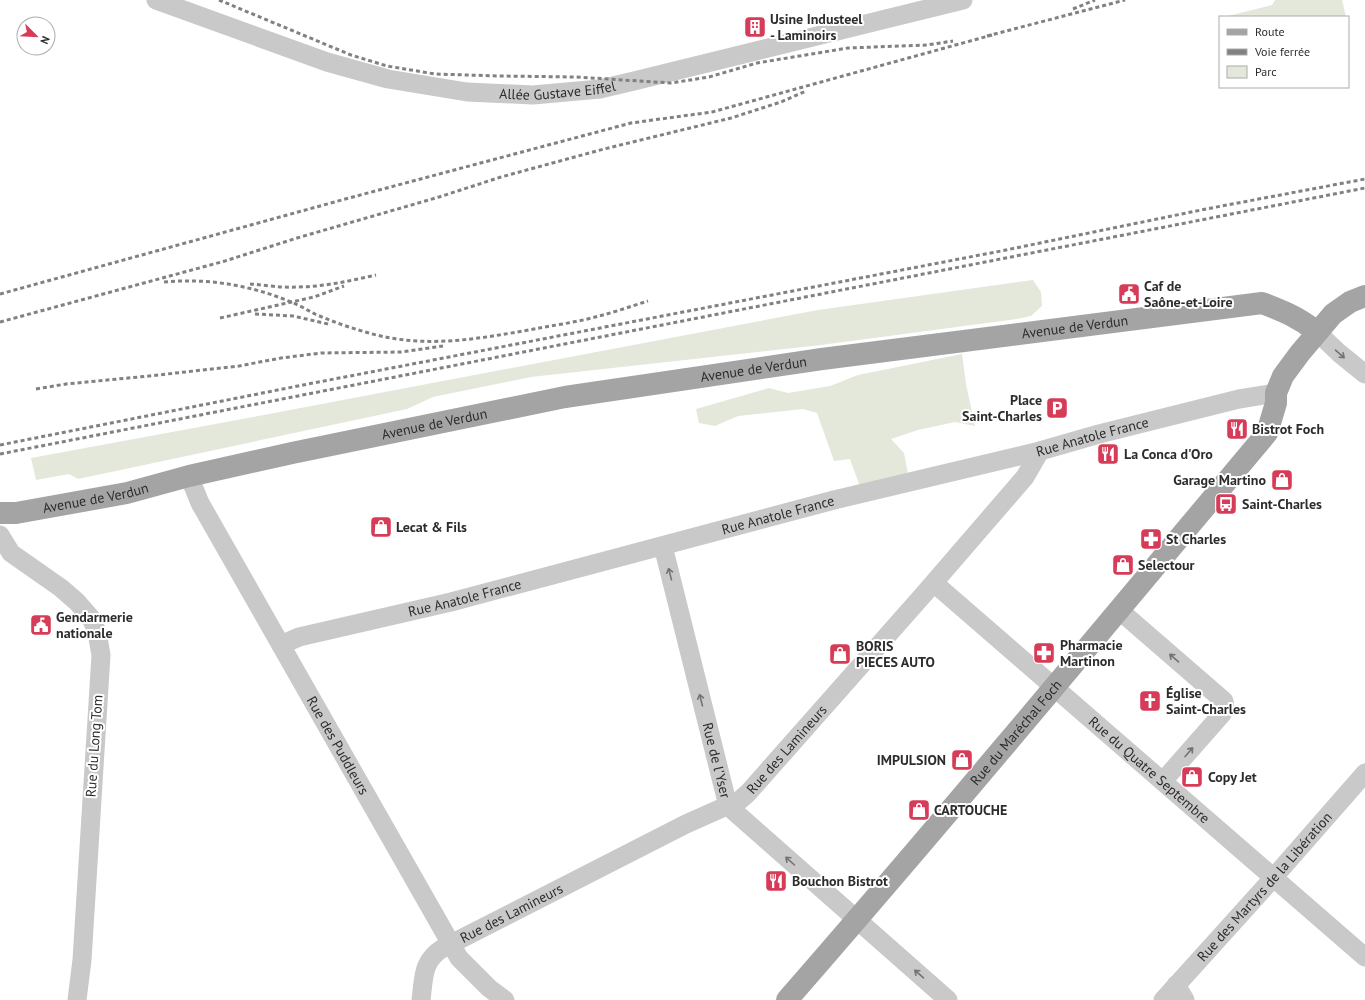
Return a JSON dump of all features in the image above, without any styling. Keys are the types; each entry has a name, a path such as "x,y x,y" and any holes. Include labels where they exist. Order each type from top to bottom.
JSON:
{"main road":[{"name":"Rue du Maréchal Foch","path":"787,1000 1055,687 1267,433 1276,403 1276,394 1283,376 1317,332 1334,314 1350,302 1365,296"},
{"name":"Avenue de Verdun","path":"0,513 16,514 127,493 189,476 292,453 564,397 822,359 1262,303 1292,314 1317,332"},
{"name":"Avenue de Verdun","path":"0,509 14,503 157,478 189,476"}],"street":[{"name":"Allée Gustave Eiffel","path":"156,0 327,62 388,79 468,92 533,95 600,89 963,0"},
{"path":"1317,332 1338,353 1365,374"},
{"name":"Rue Anatole France","path":"281,644 298,637 451,602 834,500 1040,451 1099,434 1239,399 1276,394"},
{"name":"Rue des Lamineurs","path":"421,1000 428,961 433,954 450,943 686,824 740,800 748,793 934,583 1024,477 1040,451"},
{"name":"Rue des Puddleurs","path":"189,476 200,503 459,958 489,988 506,1000"},
{"name":"Rue du Long Tom","path":"0,535 11,553 61,588 77,602 91,618 97,632 100,655 82,960 77,1000"},
{"name":"Rue de l'Yser","path":"663,546 728,806 948,1000"},
{"name":"Rue du Quatre Septembre","path":"934,583 1365,957"},
{"path":"1119,610 1224,701 1225,707 1222,714 1163,781"},
{"name":"Rue des Martyrs de la Libération","path":"1163,1000 1181,993 1274,877 1365,772"}],"green space":[{"path":"1275,0 1342,0 1346,16 1228,16 1272,5"},
{"path":"1033,280 1041,292 1042,306 1031,316 1017,319 821,345 531,377 433,397 407,409 78,479 69,474 36,480 31,458 818,310"},
{"path":"962,354 966,384 975,426 955,422 918,430 891,439 904,453 908,474 860,487 850,459 834,461 817,413 803,409 738,416 715,426 699,423 696,409 769,388 788,393 830,386 858,375"}],"railway":[{"path":"219,0 351,55 387,66 435,74 576,77 671,83 709,77 757,63 848,48 927,45 953,41"},
{"path":"1073,9 1095,0"},
{"path":"987,36 1125,0"},
{"path":"0,294 349,198 631,123 712,112 992,35"},
{"path":"0,322 225,261 501,177 604,149 731,118 781,102 806,91"},
{"path":"0,445 1365,179"},
{"path":"0,454 1365,188"},
{"path":"250,284 306,287 376,275"},
{"path":"164,282 197,281 244,287 276,296 342,325 390,338 410,341 451,341 513,333 583,320 648,301"},
{"path":"220,318 314,297 344,286"},
{"path":"255,314 293,316 328,324"},
{"path":"36,389 66,384 239,366 281,358 321,353 401,352 443,346"}],"place":[{"name":"Usine Industeel - Laminoirs","path":"755,27"},
{"name":"Caf de Saône-et-Loire","path":"1129,294"},
{"name":"Place Saint-Charles","path":"1057,408"},
{"name":"Bistrot Foch","path":"1237,429"},
{"name":"La Conca d'Oro","path":"1108,454"},
{"name":"Garage Martino","path":"1282,480"},
{"name":"Saint-Charles","path":"1226,504"},
{"name":"Lecat & Fils","path":"381,527"},
{"name":"St Charles","path":"1151,539"},
{"name":"Selectour","path":"1123,565"},
{"name":"Gendarmerie nationale","path":"41,625"},
{"name":"Pharmacie Martinon","path":"1044,653"},
{"name":"BORIS PIECES AUTO","path":"840,654"},
{"name":"Église Saint-Charles","path":"1150,701"},
{"name":"IMPULSION","path":"962,760"},
{"name":"Copy Jet","path":"1192,777"},
{"name":"CARTOUCHE","path":"919,810"},
{"name":"Bouchon Bistrot","path":"776,881"}]}
